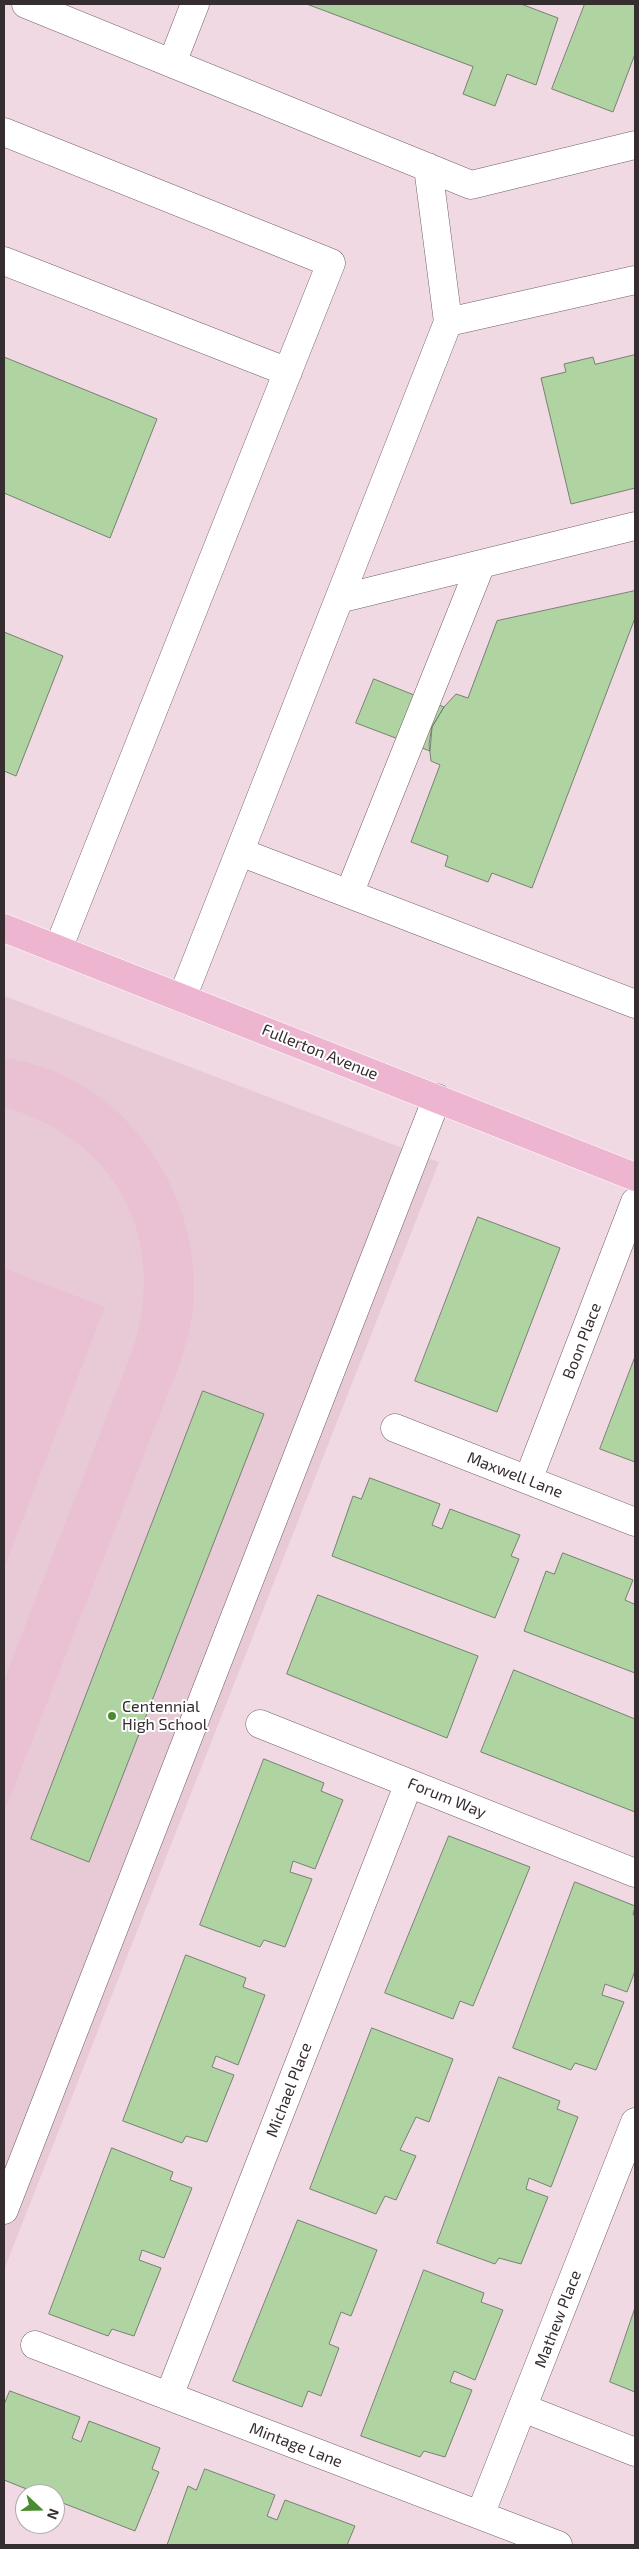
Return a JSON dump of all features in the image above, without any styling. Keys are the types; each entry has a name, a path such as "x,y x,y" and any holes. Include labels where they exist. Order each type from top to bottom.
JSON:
{"main road":[{"name":"Fullerton Avenue","path":"4,928 635,1177"}],"street":[{"path":"26,4 470,185 635,145"},
{"path":"172,63 196,4"},
{"path":"4,132 331,263 58,949"},
{"path":"182,998 448,322 428,167"},
{"path":"4,261 288,372"},
{"path":"448,322 635,280"},
{"path":"338,600 635,526"},
{"path":"349,894 481,564"},
{"path":"240,852 635,1004"},
{"path":"4,2210 437,1098"},
{"name":"Boon Place","path":"528,1480 635,1202"},
{"name":"Maxwell Lane","path":"395,1428 635,1522"},
{"name":"Forum Way","path":"260,1724 635,1873"},
{"name":"Michael Place","path":"168,2396 409,1783"},
{"name":"Mathew Place","path":"480,2515 635,2122"},
{"name":"Mintage Lane","path":"35,2345 558,2545"},
{"path":"523,2408 635,2452"}],"shaded area":[{"name":"Centennial High School","path":"4,996 439,1162 4,2270"},
{"path":"4,1058 45,1068 82,1085 116,1110 144,1141 166,1176 182,1214 192,1254 194,1296 191,1323 179,1366 4,1813 4,1680 133,1349 142,1308 144,1269 137,1232 124,1198 104,1169 77,1143 43,1122 4,1107"},
{"path":"4,1268 105,1307 4,1568"}],"building":[{"path":"307,4 521,4 558,18 536,85 507,74 495,106 463,94 473,67"},
{"path":"585,4 635,4 635,54 613,112 552,89"},
{"path":"635,355 635,488 571,504 541,378 566,372 564,364 593,357 595,364"},
{"path":"4,357 157,419 110,538 4,493"},
{"path":"635,591 635,618 532,888 492,873 488,882 445,866 448,856 411,842 440,765 431,761 429,744 432,727 444,707 456,694 468,698 497,621"},
{"path":"4,632 63,656 16,776 4,771"},
{"path":"374,679 444,707 432,727 430,751 356,723"},
{"path":"478,1217 560,1248 497,1412 415,1381"},
{"path":"635,1357 635,1462 600,1449"},
{"path":"203,1391 264,1414 89,1862 31,1839"},
{"path":"370,1478 440,1504 432,1525 442,1529 450,1509 520,1535 511,1556 519,1559 495,1618 332,1556 353,1496 361,1499"},
{"path":"563,1553 633,1580 625,1600 634,1604 635,1602 635,1673 524,1631 546,1571 554,1574"},
{"path":"318,1595 478,1656 447,1738 287,1674"},
{"path":"514,1670 635,1719 635,1812 481,1752"},
{"path":"264,1759 324,1783 321,1791 343,1800 315,1869 293,1861 290,1872 312,1879 285,1947 264,1940 260,1947 200,1925"},
{"path":"449,1836 530,1867 473,2006 460,2001 453,2019 385,1993"},
{"path":"575,1882 635,1906 633,1915 635,1915 635,1971 627,1992 605,1984 602,1995 624,2002 596,2070 575,2063 571,2070 513,2048"},
{"path":"186,1955 246,1978 243,1987 265,1995 238,2065 216,2056 212,2067 234,2075 207,2142 186,2136 182,2143 123,2121"},
{"path":"372,2028 453,2059 429,2122 416,2117 400,2150 416,2156 396,2200 385,2196 376,2214 310,2189"},
{"path":"499,2077 560,2101 557,2109 578,2117 551,2187 529,2178 526,2189 548,2197 521,2264 499,2258 495,2264 437,2243"},
{"path":"112,2148 173,2172 170,2180 192,2188 164,2258 142,2250 139,2260 161,2268 134,2336 112,2329 108,2336 49,2314"},
{"path":"298,2220 377,2250 351,2316 341,2312 329,2344 339,2348 321,2396 308,2391 302,2407 233,2381"},
{"path":"424,2270 484,2293 481,2302 503,2310 475,2380 454,2371 450,2382 472,2390 445,2457 424,2451 420,2457 361,2436"},
{"path":"635,2308 635,2392 610,2382"},
{"path":"10,2391 80,2417 72,2438 81,2442 89,2421 160,2448 152,2469 159,2472 135,2531 65,2504 65,2484 15,2484 4,2480 4,2405"},
{"path":"205,2469 275,2495 267,2516 277,2520 285,2500 355,2526 347,2545 167,2545 188,2486 196,2490"}],"place":[{"name":"Centennial High School","path":"112,1716"}]}
